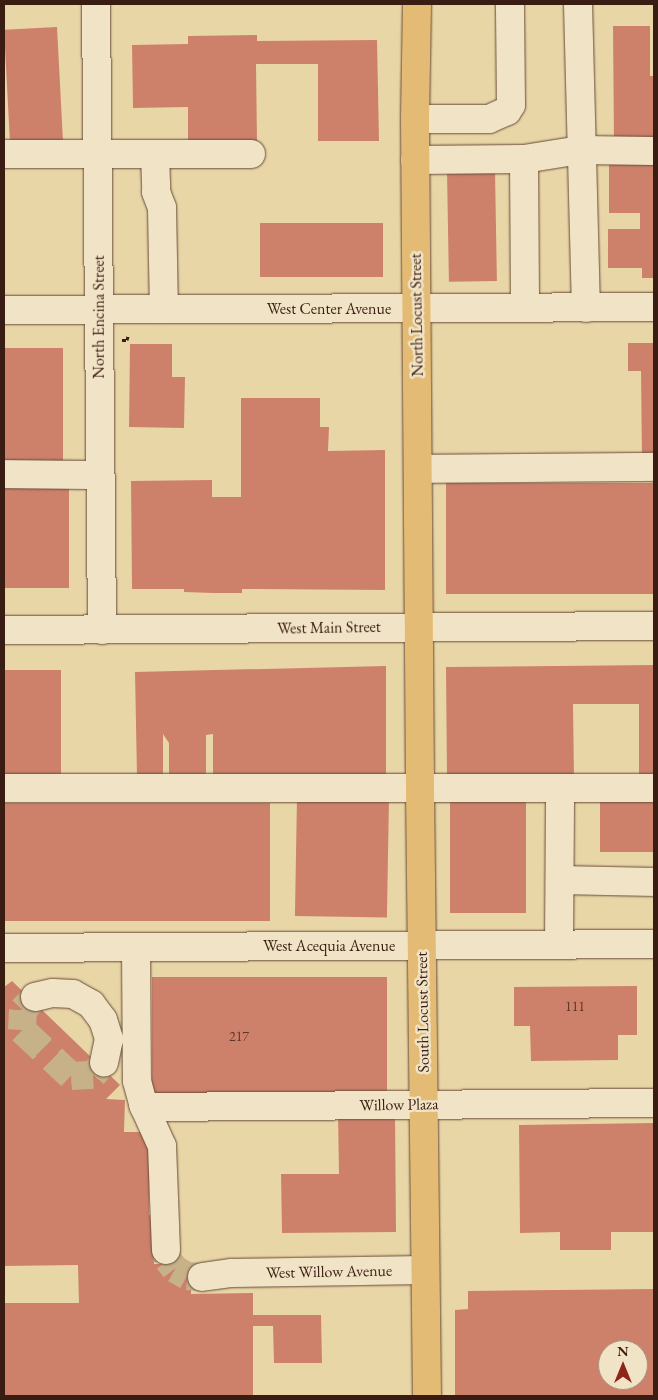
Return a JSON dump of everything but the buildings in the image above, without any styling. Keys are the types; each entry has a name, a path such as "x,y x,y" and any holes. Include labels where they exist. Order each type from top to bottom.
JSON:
{"main road":[{"name":"North Locust Street","path":"417,4 415,160 419,627"},
{"name":"South Locust Street","path":"419,627 427,1396"}],"street":[{"name":"North Encina Street","path":"96,4 102,630"},
{"path":"415,119 489,119 507,111 511,105 510,4"},
{"path":"578,4 580,150 586,308"},
{"path":"415,160 524,159 580,150 654,151"},
{"path":"4,154 251,154"},
{"path":"156,154 156,192 162,208 164,309"},
{"path":"524,159 525,308"},
{"name":"West Center Avenue","path":"4,310 654,307"},
{"path":"419,469 654,467"},
{"path":"4,474 100,475"},
{"name":"West Main Street","path":"4,630 654,626"},
{"path":"4,788 420,790 654,788"},
{"path":"559,945 560,789"},
{"path":"560,880 654,882"},
{"name":"West Acequia Avenue","path":"4,948 654,944"},
{"path":"136,947 137,1081 144,1107 162,1146 166,1250"},
{"path":"35,997 53,993 73,994 91,1004 103,1020 109,1039 104,1062"},
{"name":"Willow Plaza","path":"144,1107 654,1102"},
{"name":"West Willow Avenue","path":"202,1277 232,1273 425,1270"}],"tunnel":[{"path":"35,997 23,1010 22,1030 71,1076 93,1075 104,1062"},
{"path":"166,1250 168,1260 175,1269 187,1276 202,1277"}]}
